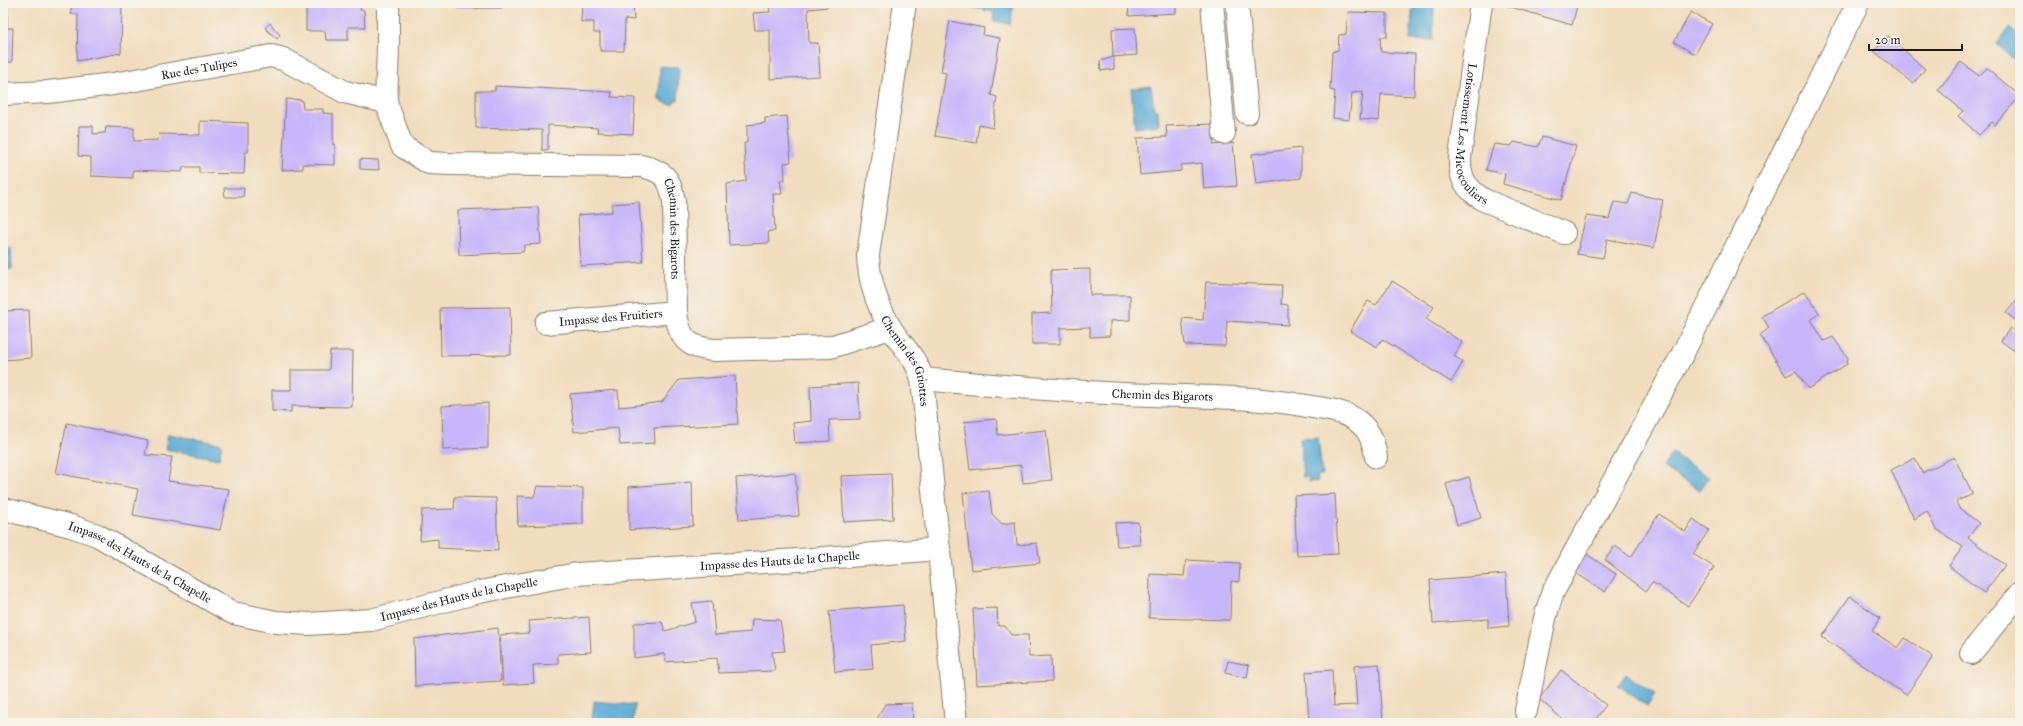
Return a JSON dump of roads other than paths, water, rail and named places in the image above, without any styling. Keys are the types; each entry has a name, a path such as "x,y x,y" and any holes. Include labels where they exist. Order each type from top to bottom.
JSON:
{"street":[{"path":"386,102 388,3"},
{"name":"Chemin des Griottes","path":"905,3 868,255 871,283 890,328 916,362 922,379 956,723"},
{"path":"1212,3 1224,133"},
{"path":"1237,3 1247,113"},
{"name":"Lotissement Les Micocouliers","path":"1481,3 1460,157 1461,178 1474,194 1484,200 1564,233"},
{"path":"1526,711 1545,618 1552,594 1682,355 1858,3"},
{"name":"Rue des Tulipes","path":"3,94 48,92 113,84 271,56 283,59 345,92 386,102"},
{"name":"Chemin des Bigarots","path":"386,102 402,146 429,163 509,166 641,166 663,174 670,183 674,201 676,312 678,328 684,338 691,345 701,350 830,347 890,328"},
{"name":"Impasse des Fruitiers","path":"546,323 676,312"},
{"name":"Chemin des Bigarots","path":"922,379 1124,394 1246,398 1296,404 1332,411 1352,417 1369,432 1373,440 1376,457"},
{"name":"Impasse des Hauts de la Chapelle","path":"3,509 71,526 97,535 233,613 276,622 308,624 371,620 479,592 577,574 798,560 939,549"},
{"path":"1971,653 2020,593"}],"water":[{"path":"967,3 1014,3 1010,24 993,21 994,12 966,6"},
{"path":"1413,3 1434,3 1433,40 1410,40"},
{"path":"2010,28 2020,37 2020,64 1996,44"},
{"path":"660,66 679,67 678,100 675,100 673,104 659,100"},
{"path":"1151,86 1154,110 1158,110 1159,125 1135,128 1131,89"},
{"path":"3,248 11,248 12,269 3,269"},
{"path":"168,434 222,444 219,459 165,449"},
{"path":"1318,437 1322,475 1317,476 1318,481 1309,482 1309,477 1303,477 1300,438"},
{"path":"1672,453 1709,477 1700,491 1663,467"},
{"path":"1626,674 1655,694 1647,706 1618,685"},
{"path":"594,701 635,705 633,723 592,722"}]}
